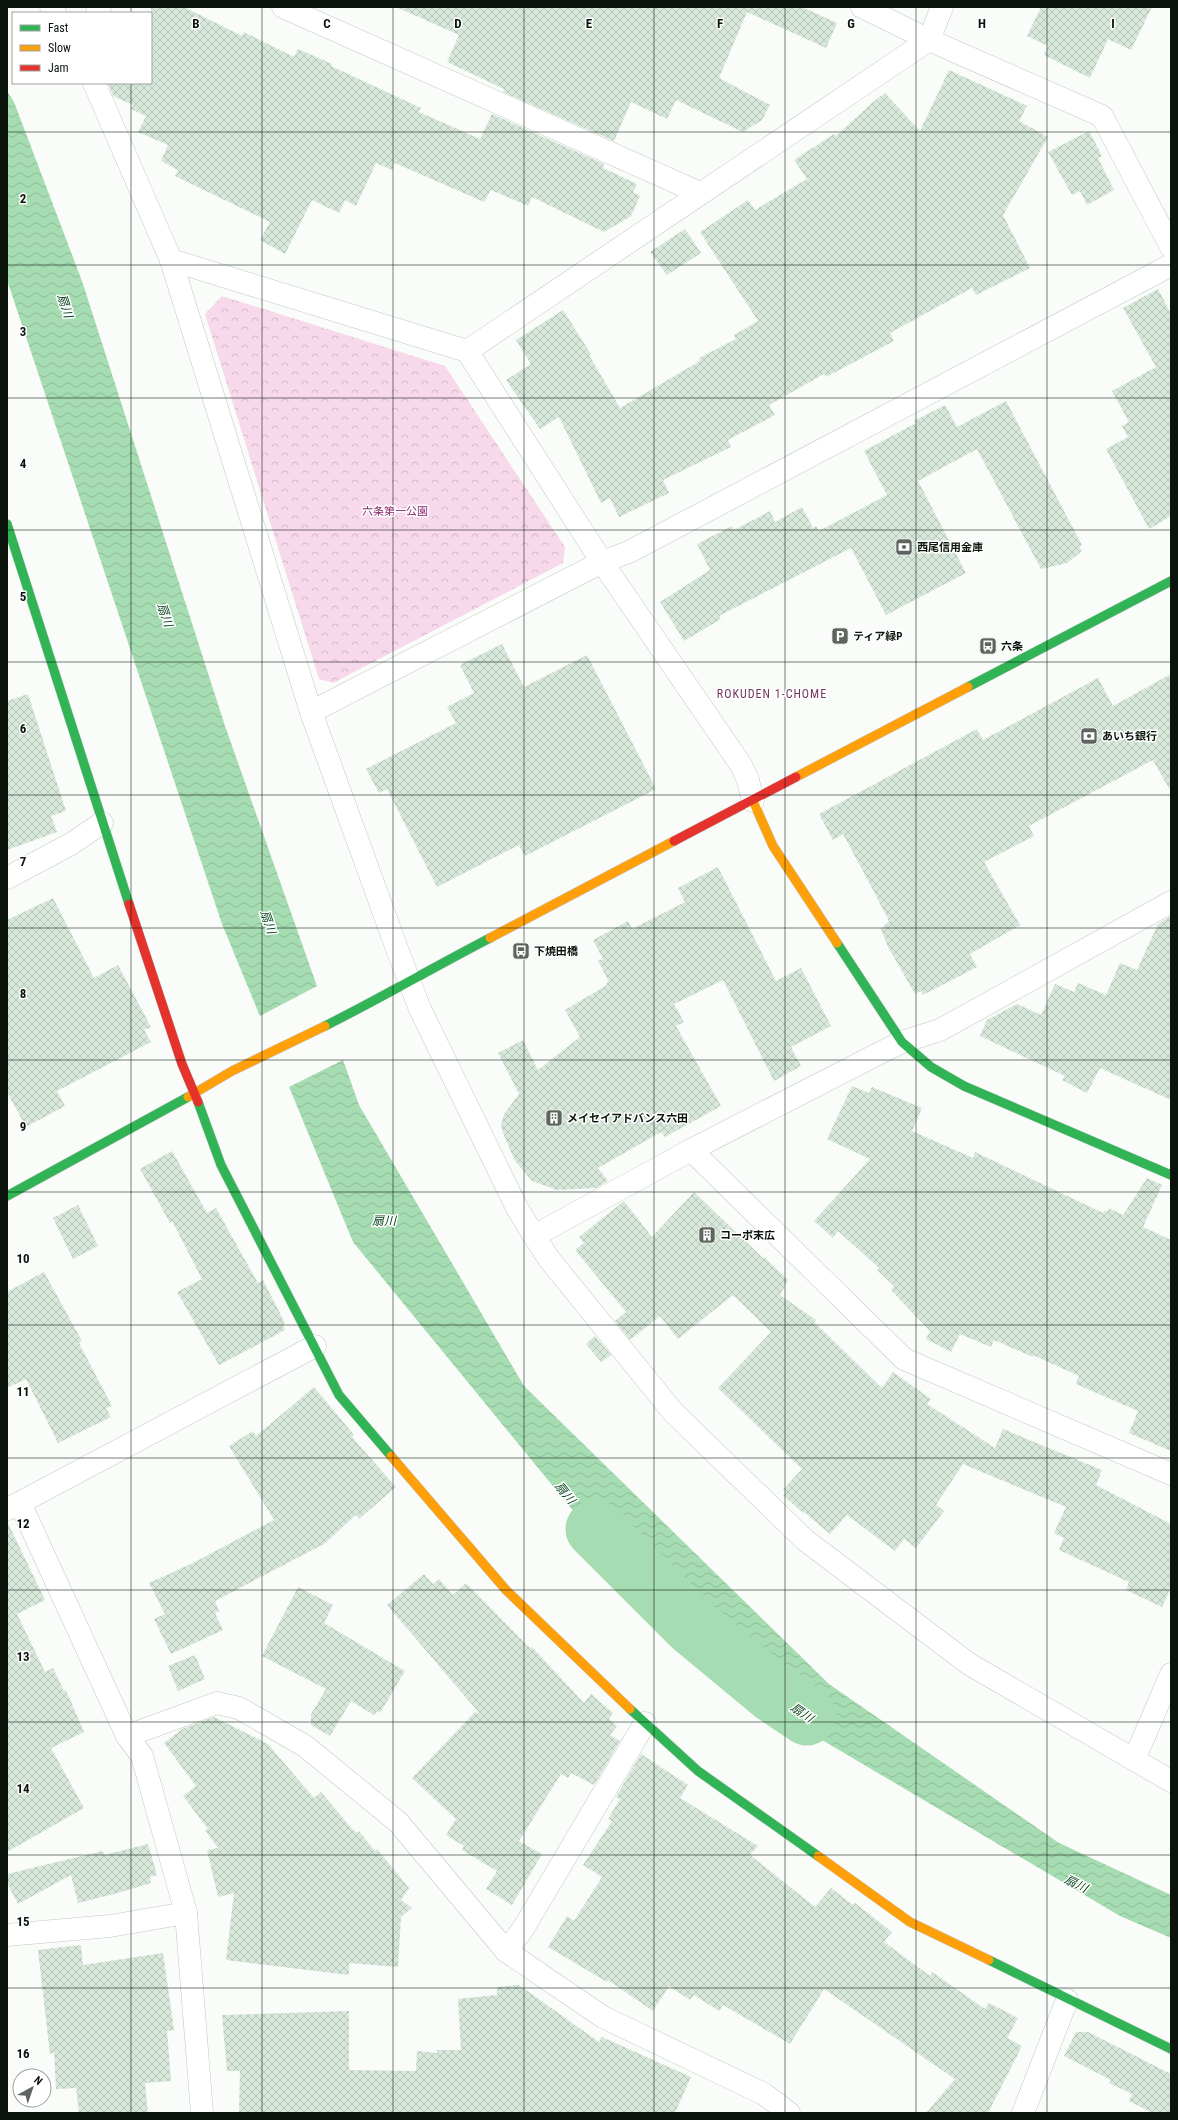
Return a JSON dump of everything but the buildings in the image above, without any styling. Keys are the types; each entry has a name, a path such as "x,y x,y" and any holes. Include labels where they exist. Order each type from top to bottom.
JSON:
{"street":[{"path":"283,7 700,193"},
{"path":"862,7 929,40 1102,116 1171,248"},
{"path":"467,351 929,40 942,7"},
{"path":"94,84 171,260 311,712 420,1009 517,1208 534,1236 549,1259 673,1412 805,1540 969,1664 1171,1781"},
{"path":"171,260 467,351 602,562 741,765 748,780 753,801 773,846 902,1042 931,1067 964,1086 1171,1175"},
{"path":"311,712 602,562 629,552 1171,265"},
{"path":"7,524 102,823 182,1064 195,1093 222,1165 339,1395 506,1590 645,1723 698,1771 910,1922 1067,2000 1171,2049"},
{"path":"7,1196 195,1093 232,1071 371,1003 410,980 1171,581"},
{"path":"7,878 71,844 102,823"},
{"path":"534,1236 691,1150 902,1042 940,1030 1171,902"},
{"path":"691,1150 904,1359 1171,1474"},
{"path":"202,2113 186,1913 142,1756 127,1736 14,1506 315,1346"},
{"path":"1134,1760 1171,1674"},
{"path":"127,1736 217,1703 239,1708 305,1746 398,1822 506,1950 603,2017 764,2103 790,2113"},
{"path":"506,1950 523,1929 645,1723"},
{"path":"7,1935 110,1926 186,1913"},
{"path":"1023,2113 1067,2000"}],"green space":[{"name":"六条第一公園","path":"222,296 445,366 565,547 563,563 333,683 319,679 205,314"}],"water":[{"name":"扇川","path":"7,91 14,102 82,281 225,726 359,1105 524,1386 829,1684 1059,1843 1171,1895 1171,1938 1120,1916 817,1737 575,1513 353,1242 222,924 7,280"}],"pier":[{"path":"319,985 345,1059 287,1088 258,1017"}],"waterway":[{"name":"扇川","path":"595,1529 691,1625 773,1693 807,1716"}],"traffic: fast":[{"path":"7,524 129,904"},
{"path":"968,687 1171,581"},
{"path":"325,1026 367,1005 490,938"},
{"path":"837,943 902,1042 931,1067 964,1086 1171,1175"},
{"path":"7,1196 188,1097"},
{"path":"198,1102 221,1165 339,1395 391,1456"},
{"path":"630,1709 698,1771 818,1856"},
{"path":"989,1960 1171,2049"}],"traffic: slow":[{"path":"796,777 968,687"},
{"path":"753,801 773,846 837,943"},
{"path":"490,938 674,841"},
{"path":"188,1097 232,1071 325,1026"},
{"path":"391,1456 506,1590 630,1709"},
{"path":"818,1856 910,1922 989,1960"}],"traffic: jam":[{"path":"674,841 796,777"},
{"path":"129,904 182,1064 198,1102"}],"place":[{"name":"西尾信用金庫","path":"904,547"},
{"name":"ティア緑P","path":"840,636"},
{"name":"六条","path":"988,646"},
{"name":"あいち銀行","path":"1089,736"},
{"name":"下焼田橋","path":"521,951"},
{"name":"メイセイアドバンス六田","path":"554,1118"},
{"name":"コーポ末広","path":"707,1235"}],"district":[{"name":"ROKUDEN 1-CHOME","path":"772,694"}]}
